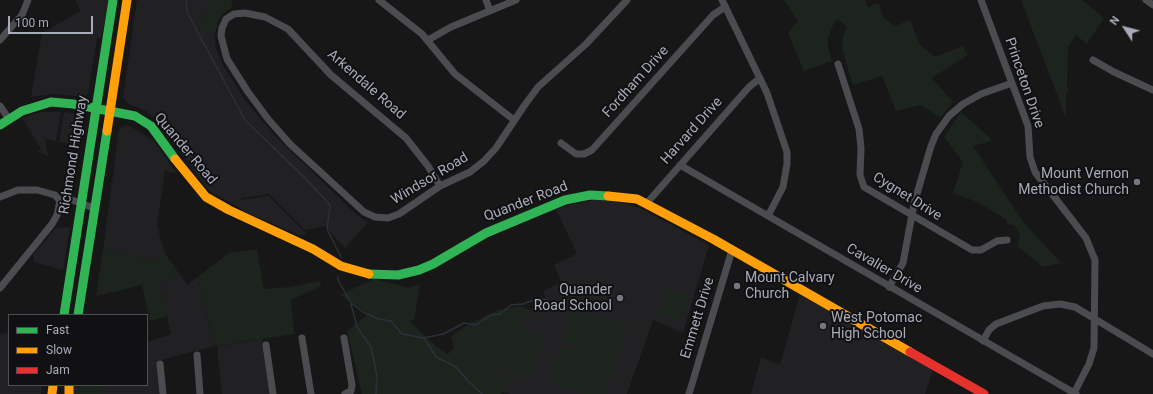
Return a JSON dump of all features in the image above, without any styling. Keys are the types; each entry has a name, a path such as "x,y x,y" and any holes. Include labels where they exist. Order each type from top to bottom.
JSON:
{"main road":[{"name":"Richmond Highway","path":"64,314 113,0"},
{"name":"Richmond Highway","path":"78,314 127,0"},
{"name":"Quander Road","path":"0,125 28,108 51,102 109,110 135,116 147,122 190,180 206,197 229,210 313,249 341,266 368,274 391,276 431,266 456,249 486,233 558,203 577,197 590,195 615,195 632,198 732,250 984,394"}],"street":[{"path":"0,40 22,15 28,0"},
{"path":"379,0 411,23 428,40 455,74 514,120"},
{"path":"486,0 490,11"},
{"path":"428,40 451,27 516,0"},
{"name":"Windsor Road","path":"239,13 226,19 222,28 222,43 230,65 268,119 290,144 364,212 375,218 393,217 440,186 465,175 484,161 496,148 514,120 538,88 586,44 627,0"},
{"path":"722,0 760,78 777,118 787,158 783,187 768,216"},
{"name":"Princeton Drive","path":"981,0 1028,126 1030,157 1035,172 1086,238 1094,252 1096,266 1095,318 1092,354 1075,394"},
{"path":"1146,0 1153,5"},
{"name":"Fordham Drive","path":"561,144 576,154 584,154 592,150 713,15 725,7"},
{"name":"Arkendale Road","path":"239,13 265,17 292,32 331,75 406,138 428,166 440,186"},
{"path":"1093,60 1114,72 1153,90"},
{"name":"Cygnet Drive","path":"838,64 859,129 861,148 860,175 862,183 868,190 972,250 980,250 997,241 1007,240"},
{"name":"Harvard Drive","path":"646,204 749,87 760,78"},
{"path":"889,287 903,263 911,216 931,146 944,123 956,110 970,100 1012,82"},
{"path":"0,106 9,119"},
{"name":"Cavalier Drive","path":"680,165 1075,394"},
{"path":"0,197 18,190 37,190 55,195 60,202 57,215 52,224 0,288"},
{"path":"60,202 70,200 94,208"},
{"name":"Emmett Drive","path":"689,394 732,250"},
{"path":"983,341 989,330 996,324 1048,305 1060,304 1075,307 1153,354"},
{"path":"302,338 311,394"},
{"path":"344,338 352,385 352,388 346,393"},
{"path":"266,345 273,394"},
{"path":"197,355 200,394"},
{"path":"160,364 163,394"}],"shaded area":[{"path":"75,0 110,0 101,37 97,38 88,94 83,97 54,94 31,97 42,33 81,11"},
{"path":"137,0 209,0 198,32 214,31 216,49 223,65 245,100 273,134 356,214 368,222 345,248 325,226 305,230 269,194 241,198 241,200 269,196 307,234 299,235 241,210 241,208 212,193 205,186 159,122 146,111 127,103 123,97"},
{"path":"209,0 231,0 233,7 227,10 219,19 215,33 198,32"},
{"path":"784,0 865,0 868,7 878,3 884,18 895,26 910,20 920,45 935,57 962,46 968,55 932,78 953,102 940,118 921,105 896,111 882,76 853,85 842,49 843,36 847,27 837,19 828,39 828,47 832,61 804,71 788,33 798,21"},
{"path":"1021,0 1082,0 1104,18 1087,44 1076,35 1068,47 1067,85 1069,92 1066,93 1066,118"},
{"path":"41,112 61,112 56,141 45,139 48,156 37,151 41,149 22,118"},
{"path":"64,112 79,114 84,121 80,145 59,142"},
{"path":"961,112 989,137 991,141 973,146 1024,223 1061,263 1043,267 1017,246 1020,239 1019,232 1014,225 1007,224 1006,219 977,202 953,193 963,162 944,137"},
{"path":"128,125 154,141 177,174 165,170 157,225 165,254 149,260 135,258 132,254 103,250 119,130 123,126"},
{"name":"Quander Road School","path":"595,200 616,201 640,208 709,245 683,333 653,320 627,394 512,394 476,384 480,322 548,305 543,291 561,282 554,265 577,254 556,209"},
{"path":"70,227 63,270 34,262 33,255 56,228"},
{"path":"257,249 264,289 291,287 320,281 321,286 291,300 294,334 214,346 198,277 229,253"},
{"path":"103,250 132,254 135,258 149,260 165,254 181,276 159,281 167,316 150,321 142,285 96,296"},
{"path":"181,276 187,285 198,277 214,346 157,361 159,394 104,394 103,386 148,386 148,342 171,334 159,281"},
{"path":"374,279 409,288 420,284 414,320 409,321 435,345 448,354 454,347 451,337 467,325 498,310 521,306 532,311 531,317 517,326 546,338 528,381 495,367 511,381 501,394 362,394 347,331 369,314 340,295"},
{"path":"666,289 689,296 681,321 658,314"},
{"name":"West Potomac High School","path":"800,294 933,370 925,394 751,394 761,357 780,365"},
{"path":"574,307 628,325 606,394 583,394 550,378 561,346 571,348 571,345 562,342"},
{"path":"8,332 8,386 42,386 41,394 0,394 0,334"},
{"path":"262,339 271,394 222,394 217,346"},
{"path":"72,386 103,386 104,394 72,394"}],"waterway":[{"path":"186,0 187,12 245,120 307,180 330,205 327,229 341,257"},
{"path":"338,276 338,280 351,303 363,312 378,319 391,321 402,334 424,338 436,357 456,367 482,394"},
{"path":"424,338 443,334 464,323 476,325 491,315 500,314 511,305 523,304 539,298 547,300"},
{"path":"351,304 357,327 371,347 377,376 376,394"}],"traffic: fast":[{"path":"64,314 113,0"},
{"path":"0,125 22,111 51,102 73,104 135,116 151,126 175,159"},
{"path":"78,314 107,131"},
{"path":"369,274 398,275 419,270 433,264 486,233 565,200 590,195 608,196"}],"traffic: slow":[{"path":"107,131 127,0"},
{"path":"175,159 206,197 229,210 313,249 341,266 369,274"},
{"path":"608,196 637,199 713,239 910,352"},
{"path":"52,394 53,386"},
{"path":"69,386 69,394"}],"traffic: jam":[{"path":"910,352 984,394"}],"place":[{"name":"Mount Vernon Methodist Church","path":"1137,182"},
{"name":"Mount Calvary Church","path":"737,286"},
{"name":"Quander Road School","path":"620,298"},
{"name":"West Potomac High School","path":"823,326"}]}
